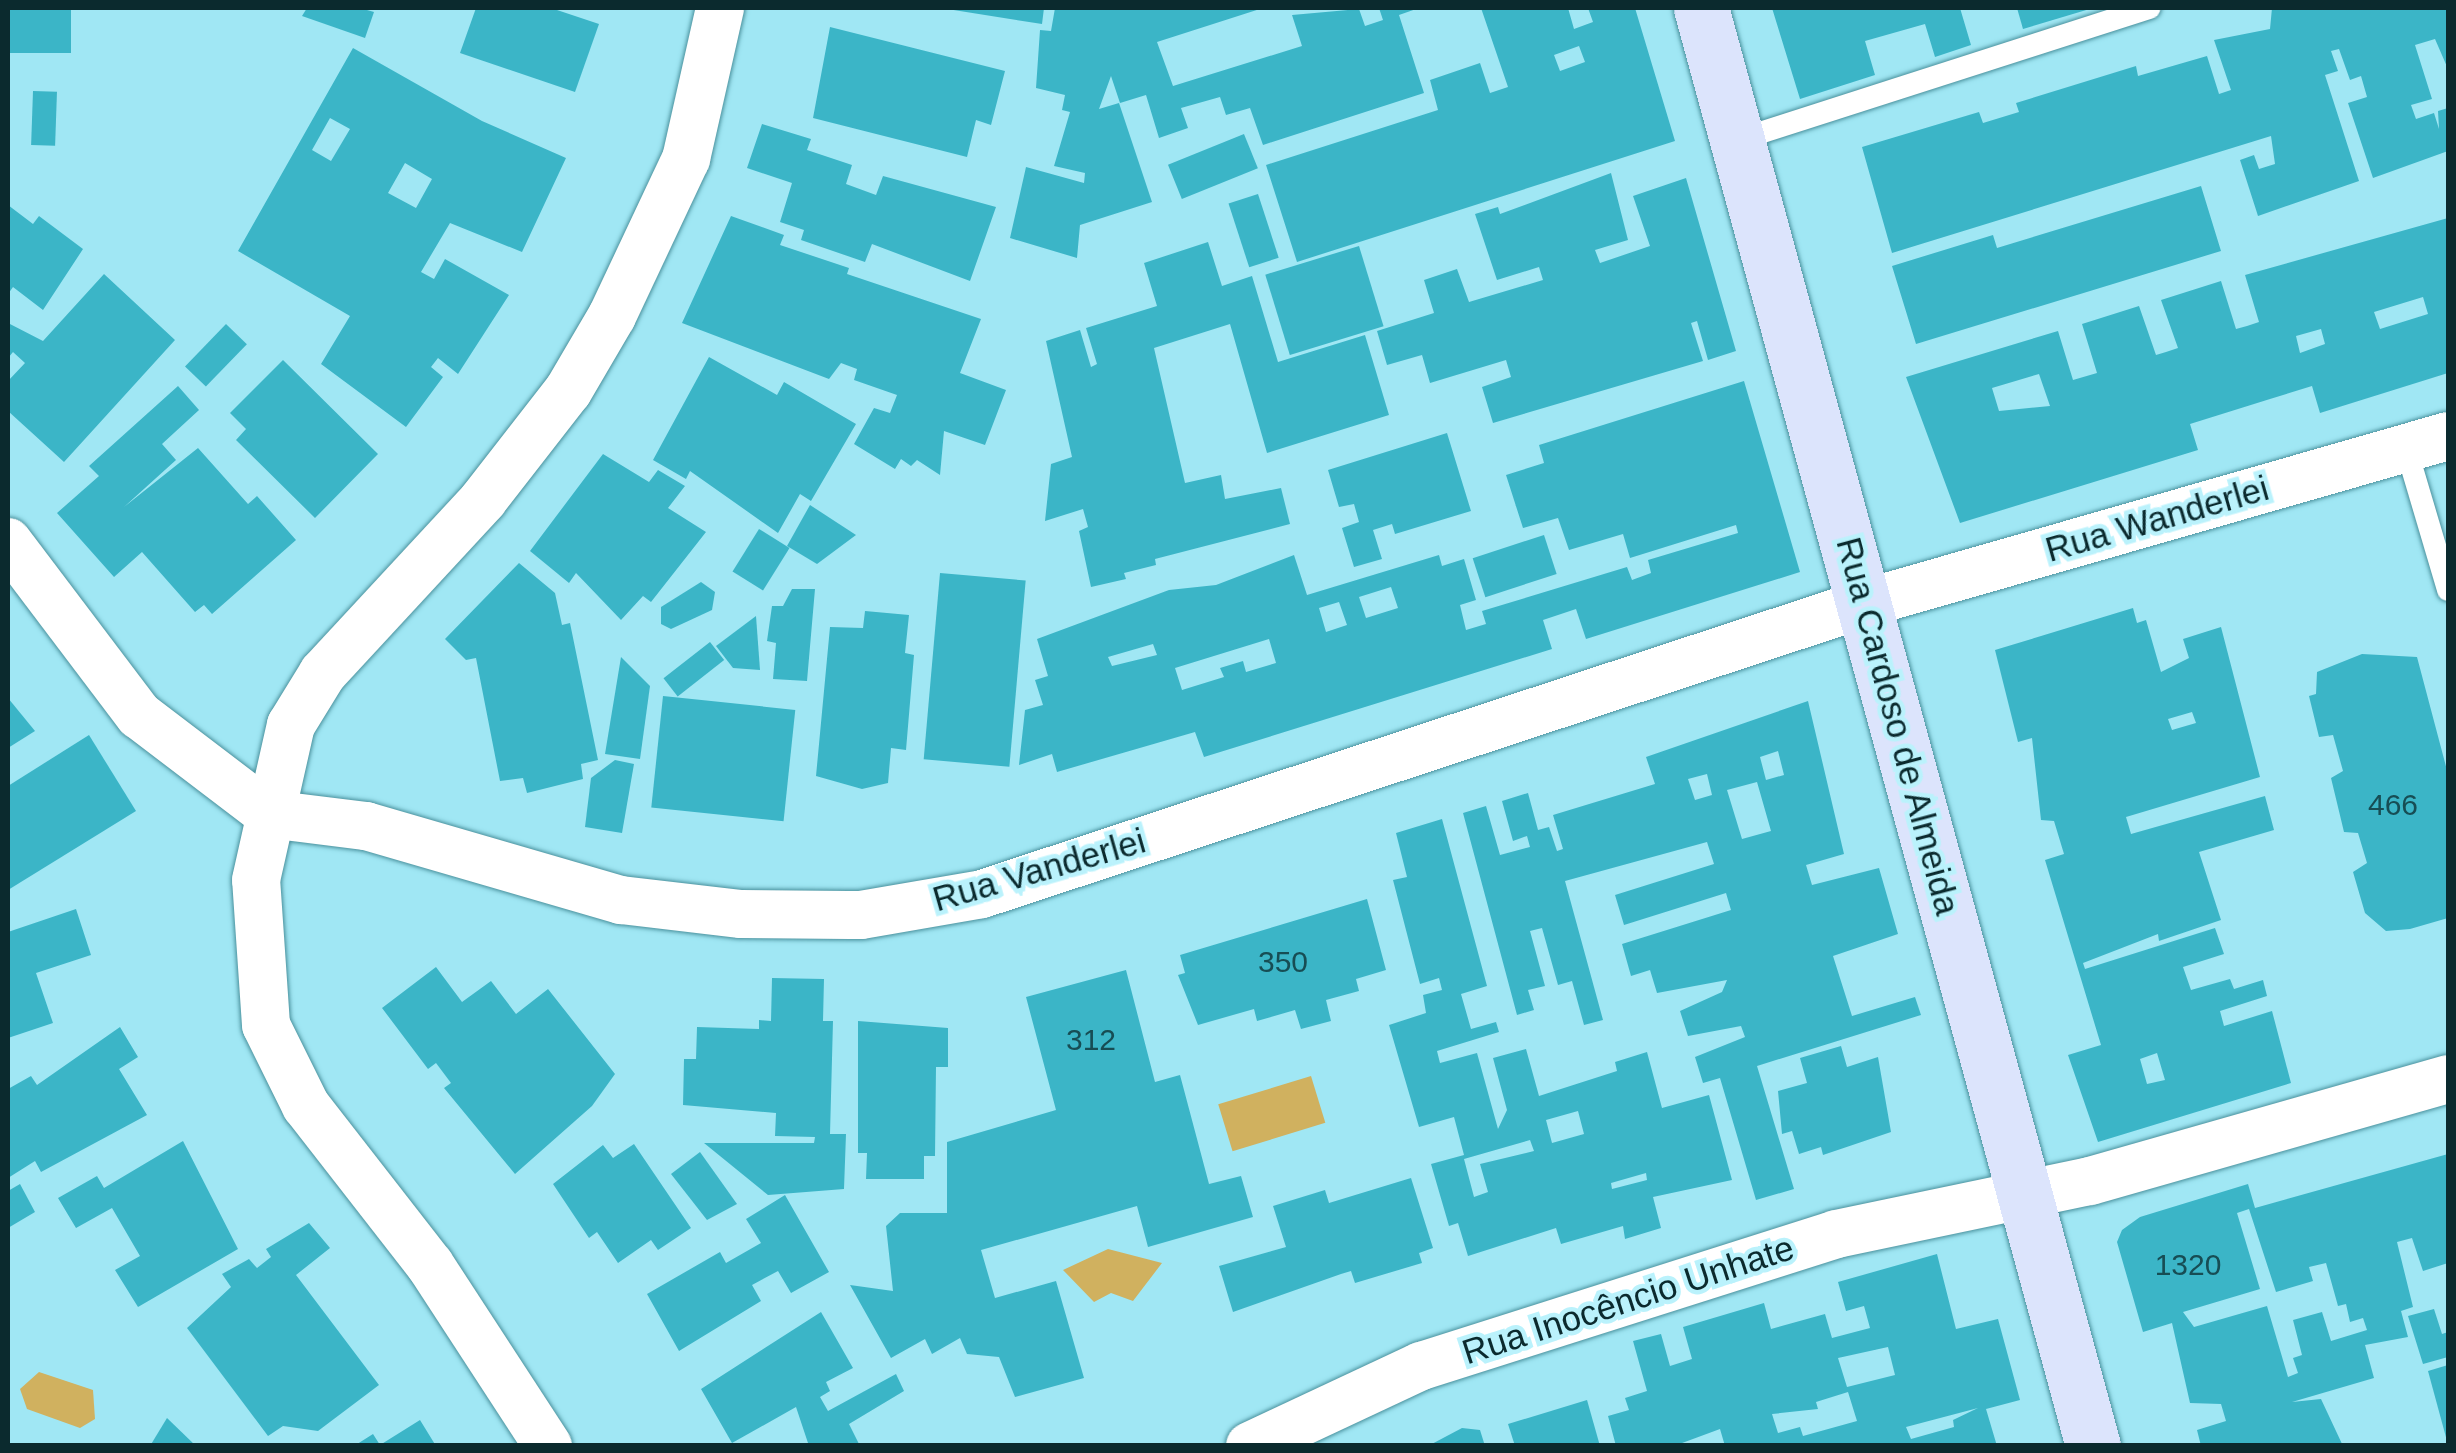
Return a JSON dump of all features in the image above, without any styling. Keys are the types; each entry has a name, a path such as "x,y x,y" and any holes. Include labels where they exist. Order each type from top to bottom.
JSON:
{"main road":[{"name":"Rua Cardoso de Almeida","path":"1701,8 1741,138 1866,603 2018,1193 2092,1446"}],"street":[{"path":"548,1446 430,1265 306,1106 266,1025 256,880 291,724 323,673 482,500 568,390 612,316 686,159 720,8"},
{"name":"Rua Wanderlei","path":"1866,603 2427,442"},
{"path":"8,542 82,650 139,715 269,814"},
{"name":"Rua Vanderlei","path":"269,814 366,826 620,900 740,914 860,914 982,894 1866,603"},
{"name":"Rua Inocêncio Unhate","path":"1250,1446 1421,1366 1836,1234 2090,1180 2448,1079"}],"lane":[{"path":"1741,138 2150,8"},
{"path":"2427,442 2448,590"}],"shaded area":[{"path":"1311,1076 1325,1123 1233,1151 1218,1104"},
{"path":"1108,1249 1162,1263 1133,1301 1111,1293 1094,1302 1063,1270"},
{"path":"39,1372 93,1390 95,1419 80,1428 27,1409 20,1389"}],"building":[{"path":"8,8 71,8 71,53 8,53"},
{"path":"307,8 360,8 374,12 365,38 302,16"},
{"path":"476,8 551,8 599,24 575,92 460,53"},
{"path":"941,8 1044,8 1042,24"},
{"path":"1055,8 1263,8 1157,42 1173,86 1302,46 1292,15 1359,9 1365,26 1383,20 1379,8 1419,8 1399,15 1424,93 1263,145 1250,108 1226,115 1220,97 1181,108 1188,128 1159,138 1146,95 1120,103 1111,76 1099,109 1119,103 1152,202 1080,225 1077,258 1010,238 1026,167 1084,183 1085,173 1054,166 1070,112 1062,110 1065,95 1036,88 1040,30 1051,31"},
{"path":"1481,8 1568,8 1574,29 1593,22 1588,8 1635,8 1675,141 1297,262 1266,165 1438,110 1430,80 1480,63 1490,93 1508,87","holes":["1579,46 1585,62 1560,71 1554,55"]},
{"path":"1772,8 1960,8 1971,45 1935,57 1925,24 1865,41 1875,75 1800,99"},
{"path":"2017,8 2093,8 2023,29"},
{"path":"2272,8 2448,8 2448,69 2435,39 2415,45 2432,99 2411,105 2416,119 2434,113 2439,129 2438,111 2448,108 2448,151 2373,178 2348,103 2367,97 2361,76 2350,80 2339,49 2331,51 2338,71 2325,75 2359,181 2258,216 2240,160 2254,155 2259,169 2275,164 2271,136 1892,253 1862,147 1979,112 1983,123 2019,112 2016,103 2136,66 2138,76 2207,56 2219,94 2231,90 2214,40 2270,29"},
{"path":"830,27 1005,71 991,125 976,120 967,157 813,118"},
{"path":"353,48 482,121 566,158 522,252 450,223 421,272 434,279 445,259 509,295 458,374 438,358 431,367 443,377 406,427 321,364 350,316 238,251","holes":["330,118 350,129 331,161 312,150","405,163 432,179 416,208 388,193"]},
{"path":"33,91 57,92 55,146 31,145"},
{"path":"762,124 811,139 807,150 852,165 846,184 876,195 883,176 996,207 970,281 872,244 865,262 801,240 804,230 780,222 792,183 747,168"},
{"path":"1244,134 1258,168 1182,199 1168,165"},
{"path":"1611,173 1628,240 1595,250 1600,263 1650,246 1633,196 1686,178 1736,351 1708,360 1697,321 1691,323 1703,361 1493,423 1482,387 1511,377 1506,360 1430,383 1422,355 1387,365 1377,331 1434,313 1424,280 1457,269 1469,302 1543,280 1539,267 1497,280 1475,214 1498,207 1500,214"},
{"path":"2201,186 2221,251 1916,344 1892,266 1993,235 1997,248"},
{"path":"1258,194 1279,258 1249,267 1229,204"},
{"path":"8,205 33,224 39,216 83,249 43,310 13,287 8,294"},
{"path":"731,216 784,235 780,245 849,268 847,274 981,319 960,373 1006,390 985,445 944,431 940,475 917,460 911,466 901,459 895,469 854,444 874,408 890,413 897,395 854,380 857,369 841,363 829,379 682,323"},
{"path":"2448,218 2448,373 2320,413 2312,386 2190,424 2198,450 1960,523 1906,377 2058,331 2073,380 2097,373 2082,324 2139,306 2156,355 2166,352 2178,348 2161,300 2221,281 2236,329 2259,322 2245,275","holes":["2423,297 2428,314 2380,329 2374,312","2321,329 2325,344 2300,353 2296,336","2039,374 2050,406 1999,411 1992,388"]},
{"path":"1208,242 1222,286 1252,276 1278,362 1365,335 1389,415 1267,453 1230,324 1154,348 1185,483 1221,475 1225,499 1281,488 1290,524 1155,559 1156,565 1124,573 1126,579 1091,587 1079,531 1088,527 1083,509 1045,521 1051,464 1072,457 1046,341 1080,330 1091,367 1097,364 1086,328 1157,306 1144,263"},
{"path":"1359,246 1384,326 1290,355 1265,275"},
{"path":"104,274 175,340 64,462 8,411 8,381 25,363 13,352 8,358 8,323 43,341"},
{"path":"226,324 247,344 206,387 185,366"},
{"path":"709,357 777,395 784,382 856,424 811,501 800,494 778,533 690,471 686,479 653,460"},
{"path":"283,360 378,454 315,518 236,440 246,429 230,413"},
{"path":"1744,381 1800,572 1586,639 1576,609 1543,620 1552,649 1204,757 1195,732 1057,772 1052,754 1019,765 1025,710 1043,705 1035,680 1048,676 1037,639 1169,590 1216,585 1294,555 1307,595 1439,555 1442,566 1464,559 1476,600 1460,605 1466,630 1486,624 1482,611 1627,567 1632,580 1651,573 1648,560 1738,533 1736,525 1630,558 1623,534 1569,550 1558,518 1523,528 1506,475 1544,463 1539,445","holes":["1391,587 1398,608 1366,618 1359,597","1339,602 1347,625 1326,632 1319,608","1269,639 1276,663 1246,672 1243,661 1220,668 1224,677 1182,690 1175,668","1153,644 1157,655 1112,666 1108,657"]},
{"path":"178,386 199,410 162,444 176,460 124,507 198,448 248,504 257,496 296,540 212,614 204,605 195,612 142,552 114,577 57,513 99,476 89,466"},
{"path":"1447,433 1471,511 1395,534 1392,524 1373,530 1382,559 1354,567 1342,528 1359,522 1354,504 1339,507 1328,470"},
{"path":"603,454 649,482 658,470 685,486 668,508 706,532 651,602 643,596 621,620 576,573 569,583 530,551"},
{"path":"810,505 856,535 817,564 787,546"},
{"path":"759,529 790,548 763,590 733,571"},
{"path":"1544,535 1557,574 1485,597 1473,558"},
{"path":"519,563 555,593 562,625 570,623 598,760 581,764 583,779 527,793 523,778 500,781 476,658 466,660 445,639"},
{"path":"940,573 1026,580 1009,767 924,759"},
{"path":"701,582 715,592 712,610 671,629 661,624 661,607"},
{"path":"792,589 815,589 807,681 773,679 776,643 767,641 772,606 783,606"},
{"path":"2133,608 2137,623 2146,620 2161,672 2189,658 2183,639 2221,627 2260,777 2126,817 2131,834 2265,796 2274,830 2199,852 2221,920 2159,941 2158,934 2083,963 2085,969 2215,928 2224,954 2183,967 2191,990 2230,979 2234,989 2263,980 2267,996 2220,1011 2224,1026 2272,1011 2291,1083 2098,1142 2068,1055 2101,1045 2045,860 2064,854 2054,821 2041,820 2032,738 2018,742 1995,650","holes":["2192,712 2196,723 2172,730 2168,719","2157,1053 2165,1080 2147,1084 2140,1059"]},
{"path":"865,611 909,615 905,653 914,655 906,750 891,748 888,783 862,789 816,776 830,627 863,628"},
{"path":"756,616 760,670 733,668 716,646"},
{"path":"710,642 724,660 678,696 664,678"},
{"path":"2362,654 2417,657 2448,774 2448,918 2410,929 2386,931 2365,913 2353,872 2367,863 2358,833 2344,832 2331,778 2343,771 2333,735 2319,737 2309,696 2316,694 2317,672"},
{"path":"621,657 650,686 640,759 605,754"},
{"path":"663,696 795,710 784,821 651,807"},
{"path":"8,698 35,731 8,748"},
{"path":"1808,701 1844,854 1806,865 1812,885 1879,868 1898,934 1833,956 1852,1016 1915,997 1921,1015 1757,1066 1794,1189 1756,1200 1720,1078 1703,1083 1695,1057 1745,1037 1741,1026 1688,1036 1680,1011 1722,992 1727,980 1657,993 1650,970 1631,976 1622,944 1731,910 1726,893 1624,925 1615,895 1714,864 1707,842 1565,881 1603,1020 1584,1025 1572,981 1558,985 1542,928 1530,931 1545,986 1528,990 1534,1010 1517,1015 1463,813 1486,806 1500,855 1530,847 1527,836 1513,841 1502,801 1528,793 1538,830 1549,827 1557,851 1563,849 1553,815 1655,784 1646,757","holes":["1778,751 1784,775 1766,780 1760,757","1707,774 1712,795 1695,800 1688,779","1757,782 1771,831 1742,839 1727,790"]},
{"path":"89,735 136,811 8,890 8,786"},
{"path":"615,760 634,764 622,833 585,827 591,778"},
{"path":"1442,819 1487,986 1461,994 1471,1029 1496,1022 1499,1032 1437,1051 1440,1063 1477,1053 1498,1129 1507,1110 1493,1058 1526,1049 1539,1096 1617,1071 1615,1062 1647,1052 1662,1108 1709,1095 1732,1180 1653,1197 1661,1228 1625,1239 1623,1226 1561,1244 1556,1228 1468,1256 1458,1223 1449,1226 1431,1164 1464,1155 1454,1117 1419,1127 1389,1025 1426,1013 1423,995 1442,990 1439,978 1420,984 1393,880 1407,877 1396,833","holes":["1578,1111 1584,1134 1552,1143 1546,1120","1530,1140 1534,1151 1480,1164 1488,1192 1474,1197 1464,1159","1646,1173 1647,1180 1612,1189 1611,1183"]},
{"path":"1367,899 1386,970 1356,979 1359,991 1326,1000 1331,1021 1301,1029 1295,1010 1257,1021 1254,1009 1198,1025 1178,975 1185,973 1180,955"},
{"path":"76,909 91,955 36,973 53,1023 8,1038 8,932"},
{"path":"436,967 462,1002 491,981 516,1014 548,989 615,1074 592,1106 515,1174 444,1088 451,1083 436,1063 428,1069 382,1008"},
{"path":"1126,970 1155,1082 1180,1075 1209,1184 1241,1176 1253,1217 1148,1247 1137,1206 981,1250 995,1298 1056,1281 1084,1378 1015,1397 999,1357 967,1354 960,1338 932,1354 925,1339 891,1358 850,1285 893,1291 886,1226 900,1213 947,1213 947,1142 1056,1110 1026,997"},
{"path":"772,978 824,979 823,1021 833,1021 830,1134 846,1134 844,1189 768,1195 704,1143 814,1143 815,1137 775,1136 776,1113 683,1105 684,1059 696,1059 697,1027 759,1029 759,1020 771,1021"},
{"path":"858,1021 948,1028 948,1067 936,1067 935,1156 924,1156 924,1179 866,1179 867,1153 858,1153"},
{"path":"120,1027 138,1057 119,1069 147,1115 41,1172 35,1161 8,1178 8,1089 31,1076 37,1085"},
{"path":"1841,1046 1847,1067 1878,1057 1891,1132 1823,1155 1821,1147 1799,1154 1792,1131 1782,1134 1778,1091 1807,1083 1800,1058"},
{"path":"183,1141 238,1249 138,1307 115,1270 140,1256 112,1208 76,1228 58,1198 97,1176 104,1188"},
{"path":"634,1144 691,1228 658,1250 651,1240 618,1263 597,1232 589,1238 553,1184 603,1145 613,1158"},
{"path":"700,1152 737,1204 707,1220 671,1174"},
{"path":"2448,1154 2448,1263 2423,1271 2412,1238 2397,1242 2413,1307 2401,1311 2408,1337 2365,1345 2374,1378 2292,1402 2321,1399 2343,1446 2201,1446 2197,1430 2226,1421 2221,1404 2190,1403 2172,1323 2143,1332 2117,1242 2122,1230 2140,1217 2248,1184 2255,1208","holes":["2249,1209 2276,1292 2313,1281 2309,1267 2326,1263 2338,1306 2346,1304 2350,1322 2363,1318 2367,1330 2331,1341 2322,1312 2293,1320 2302,1355 2293,1358 2298,1373 2288,1377 2267,1306 2194,1327 2183,1312 2260,1289 2237,1213"]},
{"path":"1411,1178 1433,1248 1419,1253 1422,1263 1355,1283 1351,1271 1233,1312 1219,1266 1286,1247 1273,1206 1325,1190 1329,1203"},
{"path":"20,1184 35,1212 8,1228 8,1191"},
{"path":"785,1195 829,1272 791,1293 778,1271 752,1285 761,1301 679,1351 647,1294 720,1252 726,1263 761,1243 746,1219"},
{"path":"309,1223 330,1248 296,1275 379,1385 318,1431 283,1426 268,1436 187,1328 231,1287 222,1274 249,1259 257,1268 271,1257 266,1249"},
{"path":"1937,1254 1956,1329 1998,1319 2020,1400 1986,1409 1997,1446 1725,1446 1720,1429 1674,1446 1616,1446 1608,1416 1629,1410 1625,1398 1647,1391 1633,1341 1661,1334 1670,1366 1692,1359 1683,1327 1764,1303 1771,1329 1825,1314 1832,1338 1870,1328 1864,1306 1846,1311 1838,1282","holes":["1888,1347 1895,1375 1847,1387 1838,1358","1848,1392 1857,1421 1803,1436 1800,1427 1778,1433 1772,1414 1818,1409 1816,1402","1978,1408 1953,1420 1954,1427 1911,1439 1906,1427"]},
{"path":"2434,1309 2442,1334 2448,1332 2448,1357 2423,1364 2408,1316"},
{"path":"821,1312 853,1368 826,1382 830,1391 820,1397 828,1411 896,1374 904,1391 849,1424 860,1446 809,1446 796,1407 732,1443 701,1389"},
{"path":"2448,1365 2448,1441 2447,1441 2428,1371"},
{"path":"1587,1400 1600,1446 1515,1446 1508,1424"},
{"path":"167,1418 196,1446 150,1446"},
{"path":"420,1420 436,1446 354,1446 373,1434 380,1445"},
{"path":"1462,1428 1480,1430 1485,1446 1428,1446"}]}
